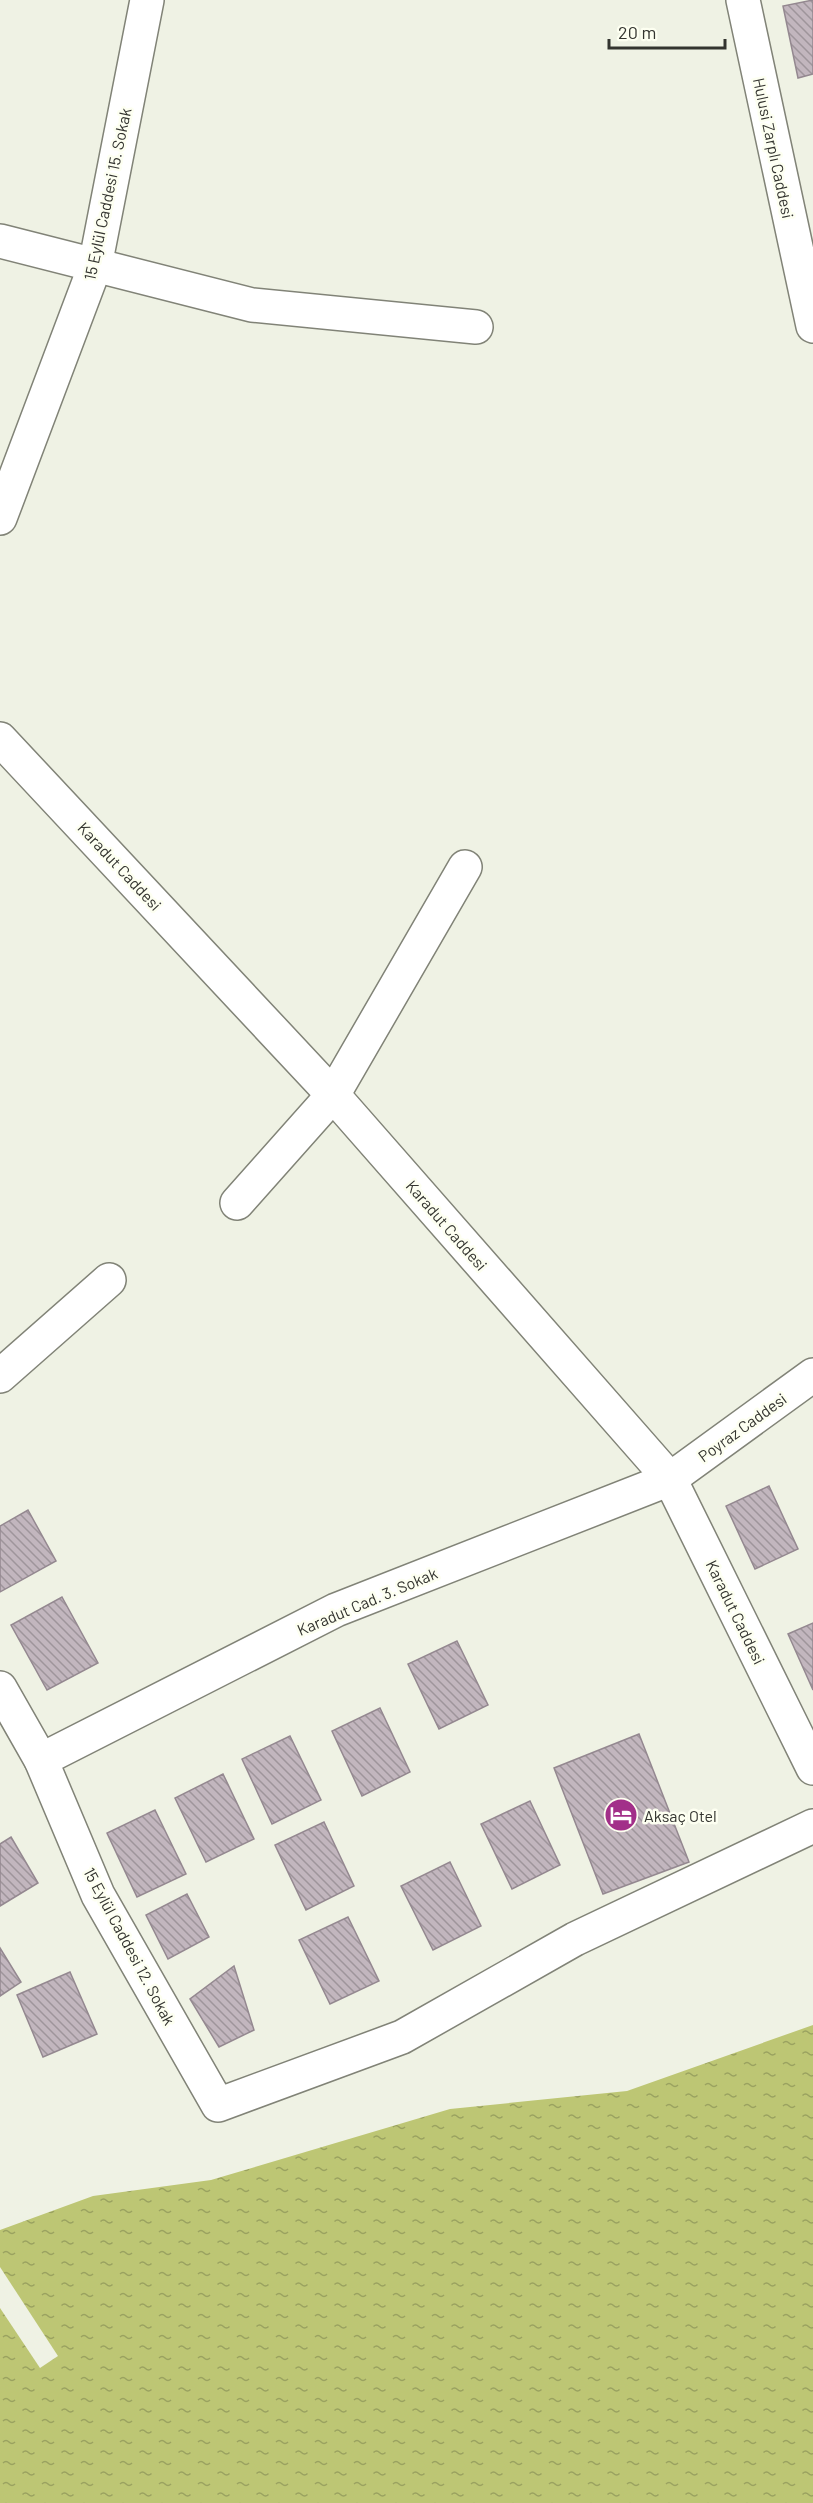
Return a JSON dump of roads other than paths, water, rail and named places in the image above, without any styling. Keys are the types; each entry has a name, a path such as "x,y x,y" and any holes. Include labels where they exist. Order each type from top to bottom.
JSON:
{"street":[{"name":"15 Eylül Caddesi 15. Sokak","path":"0,518 95,266 147,0"},
{"name":"Hulusi Zarplı Caddesi","path":"742,0 810,305"},
{"path":"0,241 252,305 476,327"},
{"name":"Karadut Caddesi","path":"3,751 333,1095 670,1479 813,1768"},
{"path":"237,1203 333,1095 465,867"},
{"path":"0,1376 109,1280"},
{"name":"Poyraz Caddesi","path":"670,1479 813,1375"},
{"name":"Karadut Cad. 3. Sokak","path":"41,1760 336,1610 670,1479"},
{"name":"15 Eylül Caddesi 12. Sokak","path":"0,1688 41,1760 98,1895 218,2105 402,2037 575,1939 813,1826"}],"water":[{"path":"813,2025 813,2503 0,2503 0,2230 93,2196 211,2180 450,2109 627,2091"}],"place":[{"name":"Aksaç Otel","path":"621,1815"}]}
